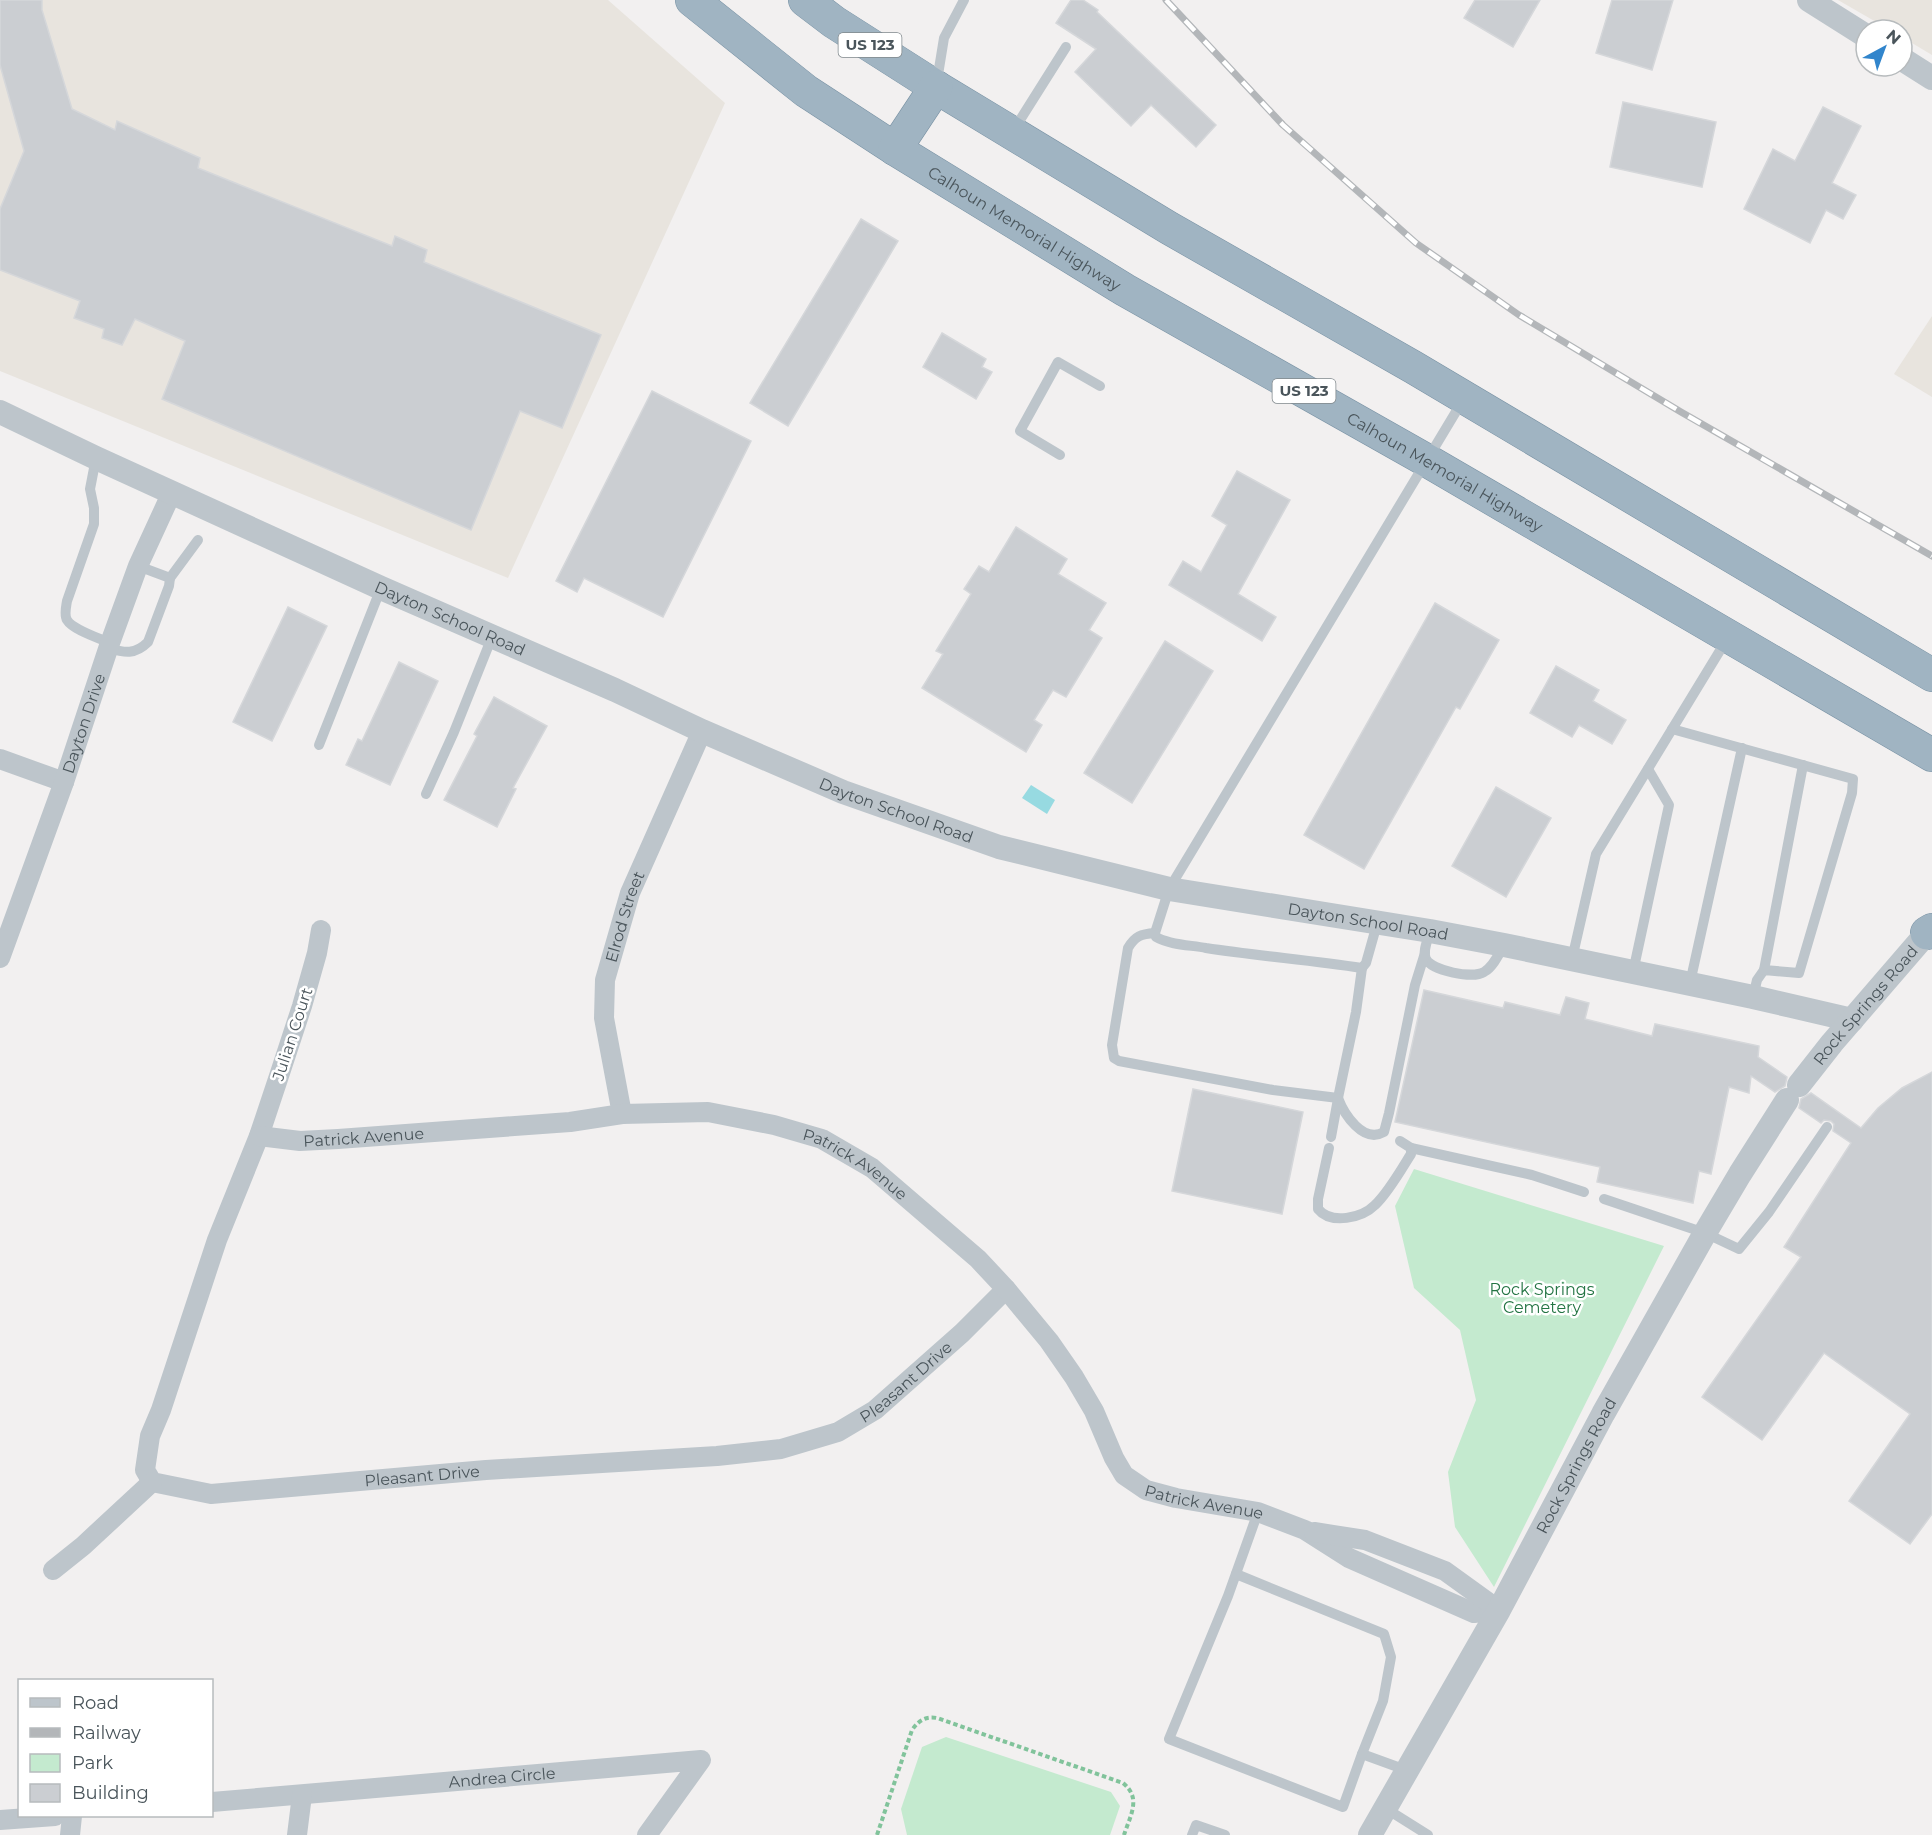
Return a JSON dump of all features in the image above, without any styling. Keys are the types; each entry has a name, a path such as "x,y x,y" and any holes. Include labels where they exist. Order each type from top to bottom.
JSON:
{"highway":[{"name":"Calhoun Memorial Highway","path":"692,0 806,91 895,149 1125,290 1426,460 1932,755"},
{"name":"US 123","path":"805,0 834,22 936,87 1169,228 1464,397 1932,675"},
{"path":"895,149 936,87"}],"street":[{"path":"1809,0 1854,28"},
{"path":"1914,67 1932,78"},
{"name":"Dayton School Road","path":"0,412 381,588 615,690 702,731 843,792 989,843 1169,889 1377,924 1427,942 1504,945 1852,1020"},
{"name":"Dayton Drive","path":"0,958 64,782 109,645 138,566 172,492"},
{"name":"Elrod Street","path":"622,1114 604,1018 605,980 630,893 702,731"},
{"path":"0,759 64,782"},
{"name":"Julian Court","path":"259,1136 302,1006 321,930"},
{"name":"Rock Springs Road","path":"1370,1835 1499,1610 1603,1413 1740,1174 1793,1093 1852,1020 1930,930"},
{"name":"Patrick Avenue","path":"259,1136 300,1141 338,1139 570,1122 622,1114 708,1112 774,1125 822,1139 872,1168 962,1245 1006,1289 1049,1341 1074,1377 1095,1411 1114,1458 1124,1475 1146,1490 1176,1498 1258,1512 1305,1530 1365,1540 1445,1571 1499,1610"},
{"path":"52,1570 83,1546 152,1482 145,1470 150,1436 161,1410 217,1240 259,1136"},
{"name":"Pleasant Drive","path":"152,1482 211,1494 486,1470 717,1456 781,1449 838,1432 875,1410 962,1333 1006,1289"},
{"name":"Patrick Avenue","path":"1305,1530 1349,1558 1474,1613 1499,1610"},
{"name":"Andrea Circle","path":"213,1802 701,1760 647,1835"},
{"path":"297,1835 302,1794"},
{"path":"0,1820 33,1817"},
{"path":"70,1835 72,1817"}],"lane":[{"path":"936,87 944,38 964,0"},
{"path":"1012,133 1065,47"},
{"path":"1060,455 1020,431 1058,362 1100,386"},
{"path":"1362,968 1181,944 1160,939 1155,933 1169,889 1464,397"},
{"path":"96,458 90,489 94,508 94,524 67,601 67,620 73,626 121,652 133,653 148,642 170,578 198,540"},
{"path":"138,566 170,578"},
{"path":"319,745 381,588"},
{"path":"426,794 492,637"},
{"path":"1572,960 1596,854 1728,637"},
{"path":"1672,729 1853,779 1852,793 1799,973 1764,970"},
{"path":"1690,984 1742,748"},
{"path":"1753,997 1757,980 1764,970 1803,765"},
{"path":"1633,972 1669,805 1648,768"},
{"path":"1377,924 1366,963 1362,968 1356,1012 1318,1199 1318,1209 1336,1219 1365,1212 1375,1206 1411,1151"},
{"path":"1155,933 1141,934 1133,939 1128,948 1112,1045 1114,1058 1119,1061 1273,1090 1338,1098"},
{"path":"1427,942 1429,963 1445,971 1477,974 1488,968 1504,945"},
{"path":"1392,1136 1389,1113 1415,985 1427,942"},
{"path":"1338,1098 1342,1110 1353,1124 1363,1131 1392,1136 1411,1151 1532,1175 1584,1191"},
{"path":"1604,1198 1705,1233 1739,1249 1769,1212 1827,1126"},
{"path":"1236,1574 1384,1634 1391,1657 1383,1701 1343,1807 1169,1739 1228,1596 1258,1512"},
{"path":"1362,1754 1406,1770"},
{"path":"1385,1808 1428,1835"},
{"path":"1192,1835 1196,1825 1225,1835"}],"path":[{"path":"877,1835 912,1730 917,1723 930,1717 1123,1783 1132,1791 1134,1800 1124,1835"}],"shaded area":[{"path":"0,0 608,0 725,103 508,578 0,371"},
{"path":"1838,0 1932,0 1932,55 1914,44 1914,18 1869,18"},
{"path":"1932,316 1932,397 1894,374"}],"green space":[{"name":"Rock Springs Cemetery","path":"1414,1169 1664,1246 1494,1587 1455,1527 1448,1472 1476,1400 1460,1330 1414,1288 1395,1206"},
{"path":"946,1737 1111,1792 1120,1806 1110,1835 907,1835 901,1809 922,1747"}],"water":[{"path":"1031,785 1055,800 1047,814 1022,798"}],"building":[{"path":"0,0 42,0 42,10 72,109 115,130 117,121 200,158 198,168 392,246 395,236 427,250 424,262 601,335 562,428 520,411 471,530 162,399 185,341 135,319 122,345 102,338 104,329 74,318 80,301 0,270 0,209 24,151 0,65"},
{"path":"1071,0 1083,0 1098,10 1097,12 1216,125 1196,147 1151,105 1131,126 1075,72 1096,49 1056,23"},
{"path":"1475,0 1540,0 1513,47 1464,18"},
{"path":"1612,0 1673,0 1652,70 1596,53"},
{"path":"1623,102 1716,122 1702,187 1610,167"},
{"path":"1823,107 1861,126 1832,183 1856,195 1843,219 1826,210 1810,243 1744,209 1773,149 1795,161"},
{"path":"861,219 898,241 788,426 750,403"},
{"path":"942,333 986,359 982,367 992,372 976,399 923,367"},
{"path":"652,391 751,441 663,617 584,578 577,592 556,581"},
{"path":"1237,471 1290,500 1238,594 1276,617 1262,641 1169,585 1183,561 1201,572 1227,525 1212,516"},
{"path":"1016,527 1067,559 1058,574 1106,603 1089,630 1102,638 1066,697 1053,690 1034,720 1042,725 1026,752 922,688 943,654 936,651 971,594 964,589 979,566 989,572"},
{"path":"1435,603 1499,640 1460,709 1456,707 1364,869 1304,835"},
{"path":"288,607 327,626 272,741 233,722"},
{"path":"1165,641 1213,671 1132,803 1084,773"},
{"path":"399,662 438,681 390,785 346,765 358,739 362,741"},
{"path":"1556,666 1599,690 1593,701 1626,720 1612,744 1579,725 1572,737 1530,713"},
{"path":"494,697 547,726 513,788 516,789 497,827 444,800 477,736 474,734"},
{"path":"1496,787 1551,818 1506,897 1452,866"},
{"path":"1424,990 1503,1008 1505,1002 1560,1015 1566,997 1589,1003 1585,1019 1652,1036 1655,1024 1759,1046 1758,1057 1787,1077 1785,1086 1775,1092 1751,1076 1749,1093 1729,1087 1711,1174 1699,1171 1693,1203 1597,1182 1600,1167 1395,1122"},
{"path":"1932,1072 1932,1514 1910,1544 1849,1501 1910,1414 1824,1353 1762,1440 1702,1397 1801,1257 1784,1247 1851,1143 1833,1131 1834,1124 1831,1121 1824,1120 1821,1123 1799,1108 1801,1099 1811,1093 1861,1128 1878,1108 1902,1088"},
{"path":"1193,1089 1303,1112 1282,1214 1172,1191"}],"railway":[{"path":"1166,0 1283,125 1416,243 1519,315 1681,412 1932,556"}]}
